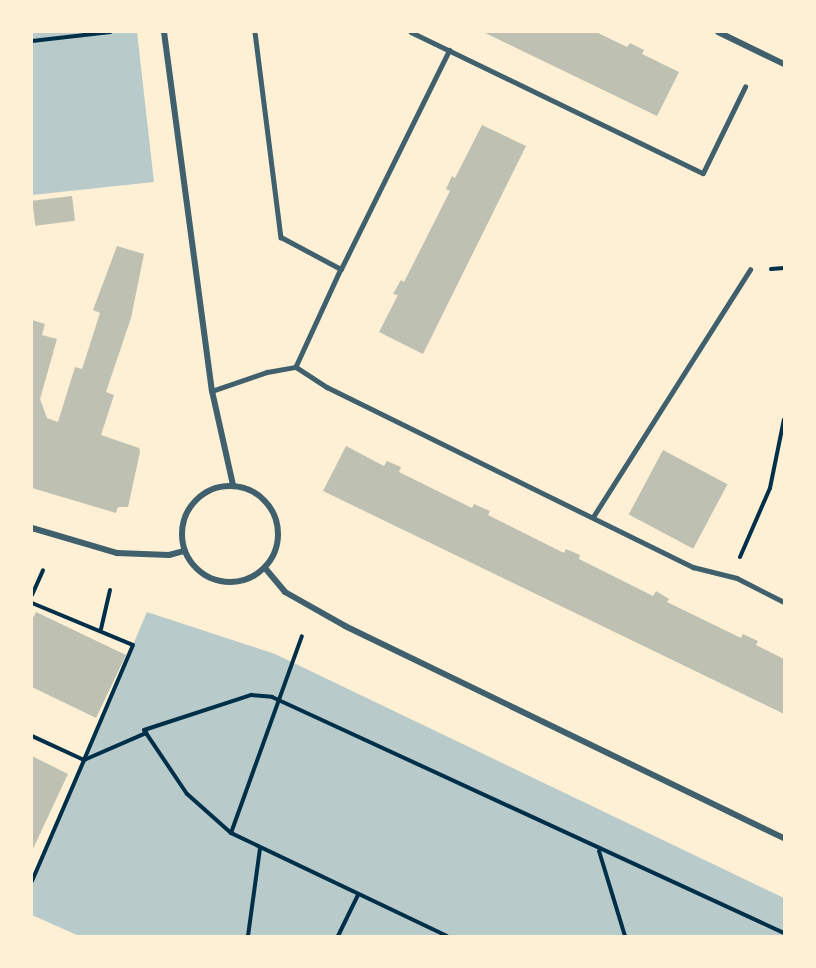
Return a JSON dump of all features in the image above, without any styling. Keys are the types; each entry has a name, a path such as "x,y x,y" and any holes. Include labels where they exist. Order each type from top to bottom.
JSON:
{"street":[{"path":"164,32 212,391 233,485"},
{"path":"718,32 784,64"},
{"path":"233,485 262,497 278,524 274,555 265,568 251,578 220,582 193,565 184,550 183,519 191,505 202,494 233,485"},
{"path":"32,528 117,554 169,555 184,550"},
{"path":"265,568 285,592 345,626 784,838"}],"lane":[{"path":"255,32 281,237 341,269"},
{"path":"411,32 703,173 745,87"},
{"path":"296,367 341,269 449,50"},
{"path":"592,517 750,270"},
{"path":"212,391 267,372 296,367 327,387 693,567 731,577 784,602"}],"path":[{"path":"32,41 110,32"},
{"path":"731,577 770,488 784,419"},
{"path":"32,596 43,570"},
{"path":"101,629 110,590"},
{"path":"32,603 101,629 133,645 32,879"},
{"path":"231,833 277,700 302,636"},
{"path":"447,936 231,833 187,794 144,730 251,694 277,700 599,851 784,933"},
{"path":"32,736 84,760 146,733"},
{"path":"248,936 260,848"},
{"path":"599,851 626,936"},
{"path":"338,936 358,895"}],"shaded area":[{"path":"32,32 137,32 154,182 32,195"},
{"path":"147,612 275,654 784,898 784,936 79,936 32,915 32,881"}],"building":[{"path":"483,32 596,32 627,47 630,43 644,50 642,54 679,72 657,116"},
{"path":"482,125 526,146 423,354 379,332 398,295 393,294 401,280 404,282 450,191 446,189 452,176 455,178"},
{"path":"72,196 75,221 35,226 32,201"},
{"path":"117,246 144,254 131,318 106,392 114,395 101,435 139,448 140,452 128,507 118,507 116,513 32,488 32,320 45,324 42,335 57,339 40,399 47,418 58,422 75,367 82,369 100,313 93,310"},
{"path":"346,446 384,466 387,461 401,467 399,472 472,508 474,504 490,511 488,515 564,553 566,549 580,555 579,559 653,596 656,591 669,599 667,602 741,638 743,634 758,641 756,645 784,659 784,714 323,491"},
{"path":"663,450 727,484 693,549 629,514"},
{"path":"36,612 126,655 96,718 32,687 32,620"},
{"path":"32,756 68,774 32,851"}]}
